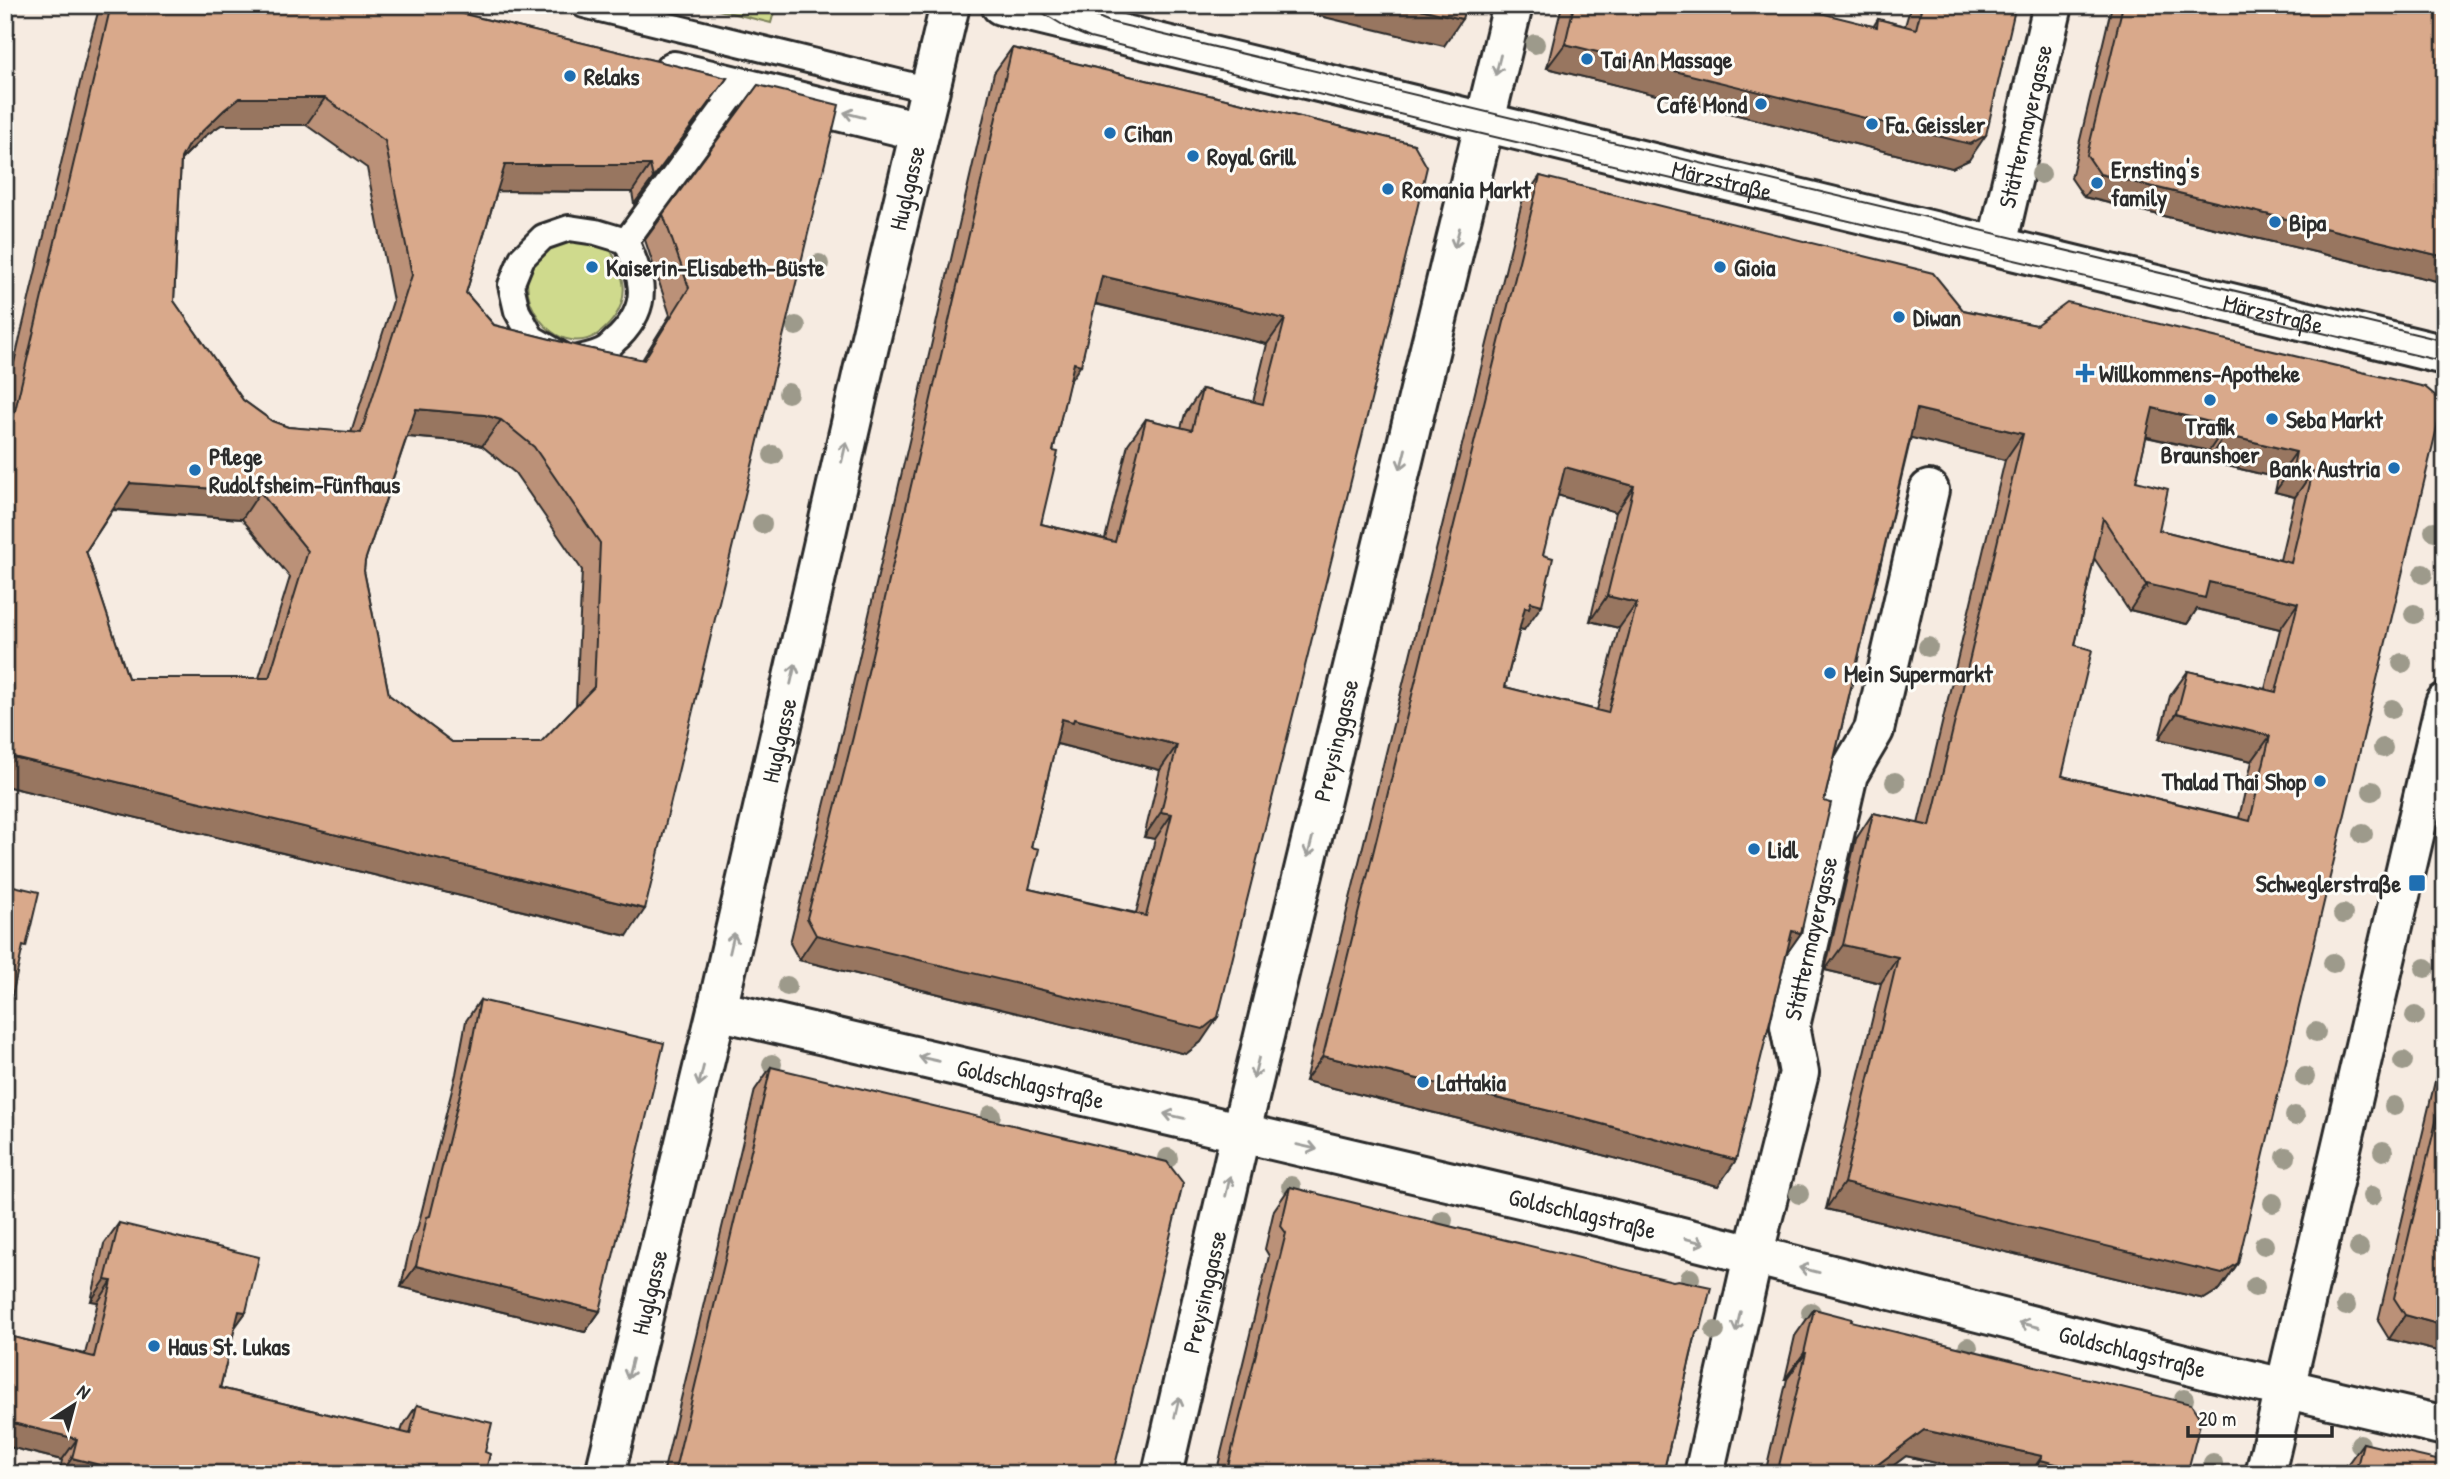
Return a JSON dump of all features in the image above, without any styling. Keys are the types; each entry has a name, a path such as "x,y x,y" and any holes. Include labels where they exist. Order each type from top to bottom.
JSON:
{"street":[{"name":"Huglgasse","path":"605,1474 717,1010 950,5"},
{"name":"Märzstraße","path":"1001,5 2445,355"},
{"name":"Preysinggasse","path":"1162,1474 1241,1131 1513,5"},
{"name":"Stättermayergasse","path":"1997,245 2053,5"},
{"path":"645,64 920,131"},
{"name":"Stättermayergasse","path":"1704,1474 1753,1256 1799,1073 1790,1026 1848,774 1874,730 1929,490"},
{"path":"2265,1474 2445,703"},
{"name":"Goldschlagstraße","path":"717,1010 1592,1215 2286,1389 2445,1426"}],"lane":[{"path":"584,5 930,90"},
{"path":"626,241 739,87"},
{"path":"569,228 596,232 626,241 640,282 640,306 628,328 606,349 570,360 532,338 517,311 511,285 522,258 543,237 569,228"}],"green space":[{"path":"699,5 776,5 771,23"},
{"path":"579,241 593,241 610,249 621,275 624,292 614,318 594,336 575,340 556,334 541,321 531,303 527,282 532,263 548,248"}],"building":[{"name":"Pflege Rudolfsheim-Fünfhaus","path":"111,5 427,5 727,78 653,178 650,165 505,165 466,293 494,325 644,360 689,288 663,214 758,85 839,105 645,909 5,755 5,453","holes":["239,98 325,98 385,141 412,275 361,433 288,427 272,421 243,400 174,301 181,158 188,145","416,409 485,415 501,420 534,447 600,543 594,687 541,742 452,742 389,695 364,571 365,561","130,483 260,492 308,551 269,678 128,678 86,551"]},
{"path":"1404,5 1466,5 1462,19"},
{"path":"1574,5 1796,5 1877,27 1878,19 1916,29 1922,5 2016,5 1986,135 1970,144 1565,44"},
{"path":"2123,5 2445,5 2445,257 2100,174 2087,155"},
{"path":"1012,48 1414,144 1427,167 1218,1017 1203,1029 816,935 807,918 853,737","holes":["1102,276 1285,319 1263,404 1202,389 1192,430 1146,419 1115,542 1041,524 1058,452 1053,451 1074,363 1081,365","1062,719 1073,722 1074,719 1177,745 1161,812 1172,814 1146,916 1029,889 1039,849 1031,847"]},
{"path":"1540,176 1933,273 1963,310 2036,325 2067,302 2425,387 2437,397 2441,405 2440,415 2238,1263 2222,1274 1844,1183 1898,957 1843,945 1873,813 1930,826 2023,434 1917,409 1824,801 1831,803 1801,933 1792,931 1736,1160 1587,1120 1323,1056","holes":["2153,408 2226,426 2225,435 2296,452 2293,467 2313,471 2291,563 2159,530 2168,489 2136,481","1565,467 1634,486 1607,596 1637,603 1608,713 1505,687 1525,607 1529,608 1531,602 1542,605 1553,558 1543,555","2103,518 2147,586 2205,598 2209,582 2298,603 2276,692 2188,671 2177,713 2270,736 2250,821 2062,776 2092,650 2075,645"]},
{"path":"5,884 39,892 26,947 23,946 5,1028"},
{"path":"480,1000 664,1043 600,1311 416,1266 470,1053"},
{"path":"771,1067 1167,1162 1183,1183 1113,1474 674,1474"},
{"path":"2445,1084 2445,1326 2405,1315 2394,1298"},
{"path":"1290,1187 1673,1281 1711,1287 1701,1328 1696,1333 1663,1474 1226,1474 1286,1233 1281,1226"},
{"name":"Haus St. Lukas","path":"119,1223 259,1257 246,1312 239,1311 220,1388 410,1434 417,1405 492,1423 485,1452 490,1454 485,1474 228,1474 199,1467 197,1474 136,1474 72,1458 77,1439 5,1421 5,1335 94,1357 112,1281 105,1280"},
{"path":"1814,1309 1852,1319 1851,1321 2191,1404 2201,1420 2187,1474 2094,1474 2041,1460 2042,1456 1924,1430 1865,1474 1777,1474"},
{"path":"2363,1443 2445,1462 2445,1474 2355,1474"}],"tram line":[{"path":"1030,5 1071,30 1090,38 1444,125 2445,362"},
{"path":"1069,5 1110,22 2445,341"}],"place":[{"name":"Tai An Massage","path":"1587,59"},
{"name":"Relaks","path":"570,76"},
{"name":"Café Mond","path":"1761,104"},
{"name":"Fa. Geissler","path":"1872,124"},
{"name":"Cihan","path":"1110,133"},
{"name":"Royal Grill","path":"1193,156"},
{"name":"Ernsting's family","path":"2097,183"},
{"name":"Romania Markt","path":"1388,189"},
{"name":"Bipa","path":"2275,222"},
{"name":"Kaiserin-Elisabeth-Büste","path":"592,267"},
{"name":"Gioia","path":"1720,267"},
{"name":"Diwan","path":"1899,317"},
{"name":"Willkommens-Apotheke","path":"2085,373"},
{"name":"Trafik Braunshoer","path":"2210,400"},
{"name":"Seba Markt","path":"2272,419"},
{"name":"Bank Austria","path":"2394,468"},
{"name":"Pflege Rudolfsheim-Fünfhaus","path":"195,470"},
{"name":"Mein Supermarkt","path":"1830,673"},
{"name":"Thalad Thai Shop","path":"2320,781"},
{"name":"Lidl","path":"1754,849"},
{"name":"Schweglerstraße","path":"2417,883"},
{"name":"Lattakia","path":"1423,1082"},
{"name":"Haus St. Lukas","path":"154,1346"}]}
